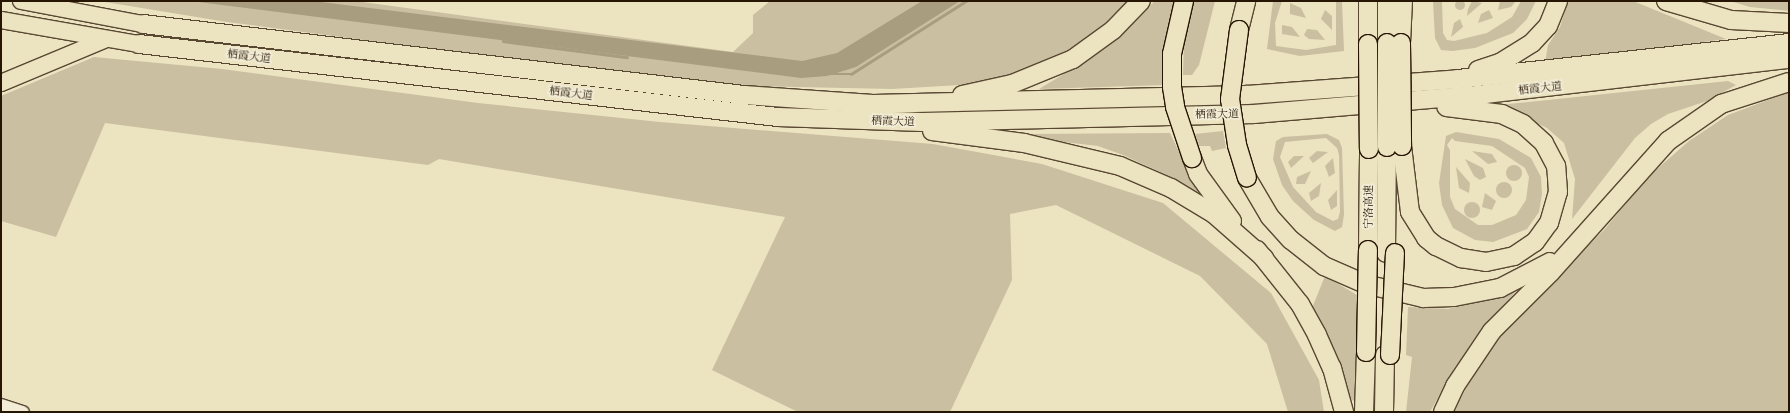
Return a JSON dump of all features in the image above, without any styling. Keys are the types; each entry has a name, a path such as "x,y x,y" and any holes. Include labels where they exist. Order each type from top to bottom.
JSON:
{"highway":[{"path":"719,92 940,96 982,91 1012,84 1072,59 1113,30 1141,1"},
{"path":"1184,1 1172,54 1172,87 1175,107 1192,158 1209,190 1300,304 1332,368 1344,412"},
{"path":"1246,1 1239,30 1230,99 1237,145 1247,178 1279,228 1324,266 1365,284 1423,298 1454,298 1512,283 1550,262 1588,232"},
{"name":"宁洛高速","path":"1364,412 1368,250 1368,1"},
{"name":"宁洛高速","path":"1384,412 1397,150 1394,43 1387,1"},
{"path":"1394,43 1399,1"},
{"path":"1394,43 1403,1"},
{"path":"1212,96 1328,82 1471,73 1500,62 1532,43 1548,26 1558,1"},
{"path":"1666,1 1731,20 1785,23"},
{"path":"1701,1 1785,23"},
{"name":"栖霞大道","path":"143,24 719,92 873,104 1212,96 1458,79 1789,43"},
{"name":"栖霞大道","path":"139,44 778,116 922,122 1254,114 1485,94 1789,59"},
{"path":"1443,412 1455,386 1492,331 1588,232 1645,164 1694,120 1721,104 1765,87 1789,82"},
{"path":"1254,114 1336,116 1424,106 1462,107 1502,114 1534,133 1544,143 1556,166 1558,192 1549,223 1526,249 1500,260 1473,261 1448,253 1426,238 1410,212 1397,150"},
{"path":"778,116 955,133 1103,160 1171,188 1214,214 1264,258"}],"main road":[{"name":"栖霞大道","path":"21,1 73,7 143,24"},
{"name":"栖霞大道","path":"1,20 104,40 139,44"},
{"path":"1,83 104,40"}],"street":[{"path":"1,405 23,412"}],"shaded area":[{"path":"1460,0 1465,5 1460,10 1455,5"},
{"path":"99,1 355,1 733,52 753,33 753,15 770,1 1130,1 1091,37 1030,71 977,84 892,89 701,85 227,22"},
{"path":"190,1 313,1 802,61 837,53 922,1 960,1 856,67 827,76 801,78"},
{"path":"1155,1 1177,1 1165,85 1039,89 1097,54"},
{"path":"1194,1 1215,1 1199,65 1192,75 1183,75 1184,40"},
{"path":"1273,1 1282,1 1275,23 1276,46 1306,50 1336,45 1336,1 1342,1 1344,51 1300,56 1267,49"},
{"path":"1433,1 1442,1 1443,33 1447,40 1454,41 1487,33 1512,17 1521,1 1536,1 1527,19 1513,33 1475,48 1452,51 1441,50 1435,38"},
{"path":"1472,1 1482,3 1467,16 1468,9"},
{"path":"1500,1 1516,1 1511,7 1498,10"},
{"path":"1568,1 1633,1 1726,39 1545,63 1548,45 1560,27"},
{"path":"1730,1 1789,1 1789,11 1750,7"},
{"path":"1290,3 1301,8 1306,18 1290,14"},
{"path":"1325,10 1332,16 1332,30 1321,19"},
{"path":"1489,10 1493,18 1478,23 1481,14"},
{"path":"1460,19 1463,27 1451,37 1454,23"},
{"path":"1282,25 1292,27 1300,37 1282,34"},
{"path":"1307,29 1317,30 1325,40 1309,39 1304,35"},
{"path":"94,57 222,69 478,103 660,122 933,144 1042,164 1163,203 1271,293 1319,380 1324,412 1288,412 1267,344 1200,276 1056,205 1010,214 1012,280 950,412 798,412 712,370 785,217 439,159 428,165 105,123 56,237 1,221 1,96"},
{"path":"1728,81 1736,85 1707,101 1668,114 1651,124 1635,138 1572,219 1575,179 1564,143 1547,128 1499,105"},
{"path":"1789,92 1789,412 1454,412 1474,372 1514,318 1604,230 1649,176 1689,141 1728,115"},
{"path":"1223,131 1226,148 1212,151 1210,146 1199,146 1195,134"},
{"path":"1456,132 1499,139 1531,158 1541,177 1542,194 1539,212 1527,229 1493,242 1475,240 1453,228 1442,205 1439,183 1446,136","holes":["1452,138 1455,141 1492,146 1525,168 1529,177 1526,200 1516,215 1492,225 1478,225 1455,209 1450,197 1450,150 1447,145"]},
{"path":"1170,133 1203,202 1169,176 1123,155 1098,146 1029,138 1028,134"},
{"path":"1327,134 1339,140 1342,148 1344,215 1342,227 1335,231 1314,220 1293,201 1282,185 1273,159 1276,141 1283,137","holes":["1326,138 1337,148 1339,155 1340,212 1338,219 1333,221 1316,212 1293,187 1280,157 1285,142"]},
{"path":"1317,151 1328,152 1313,163 1309,158"},
{"path":"1472,151 1492,154 1497,162 1488,164"},
{"path":"1294,156 1304,156 1291,168 1288,162"},
{"path":"1333,158 1335,173 1329,177 1325,166"},
{"path":"1465,159 1483,168 1486,177 1480,180 1474,176"},
{"path":"1514,165 1521,170 1522,173 1517,180 1514,181 1507,176 1506,173 1511,166"},
{"path":"1456,167 1470,183 1469,193 1459,188"},
{"path":"1311,171 1305,184 1296,184 1297,177"},
{"path":"1504,182 1511,187 1512,190 1507,197 1504,198 1497,193 1496,190 1501,183"},
{"path":"1321,183 1319,196 1311,201 1309,193"},
{"path":"1337,190 1337,206 1331,210 1328,200"},
{"path":"1485,193 1496,201 1492,210 1482,207"},
{"path":"1472,202 1479,207 1480,210 1475,217 1472,218 1465,213 1464,210 1469,203"},
{"path":"1325,276 1357,295 1357,402 1347,398 1312,308"},
{"path":"1515,292 1454,369 1430,412 1406,412 1412,357 1406,355 1408,307 1448,309"}],"waterway":[{"path":"831,74 851,74 966,1"},
{"path":"503,41 627,57"}]}
